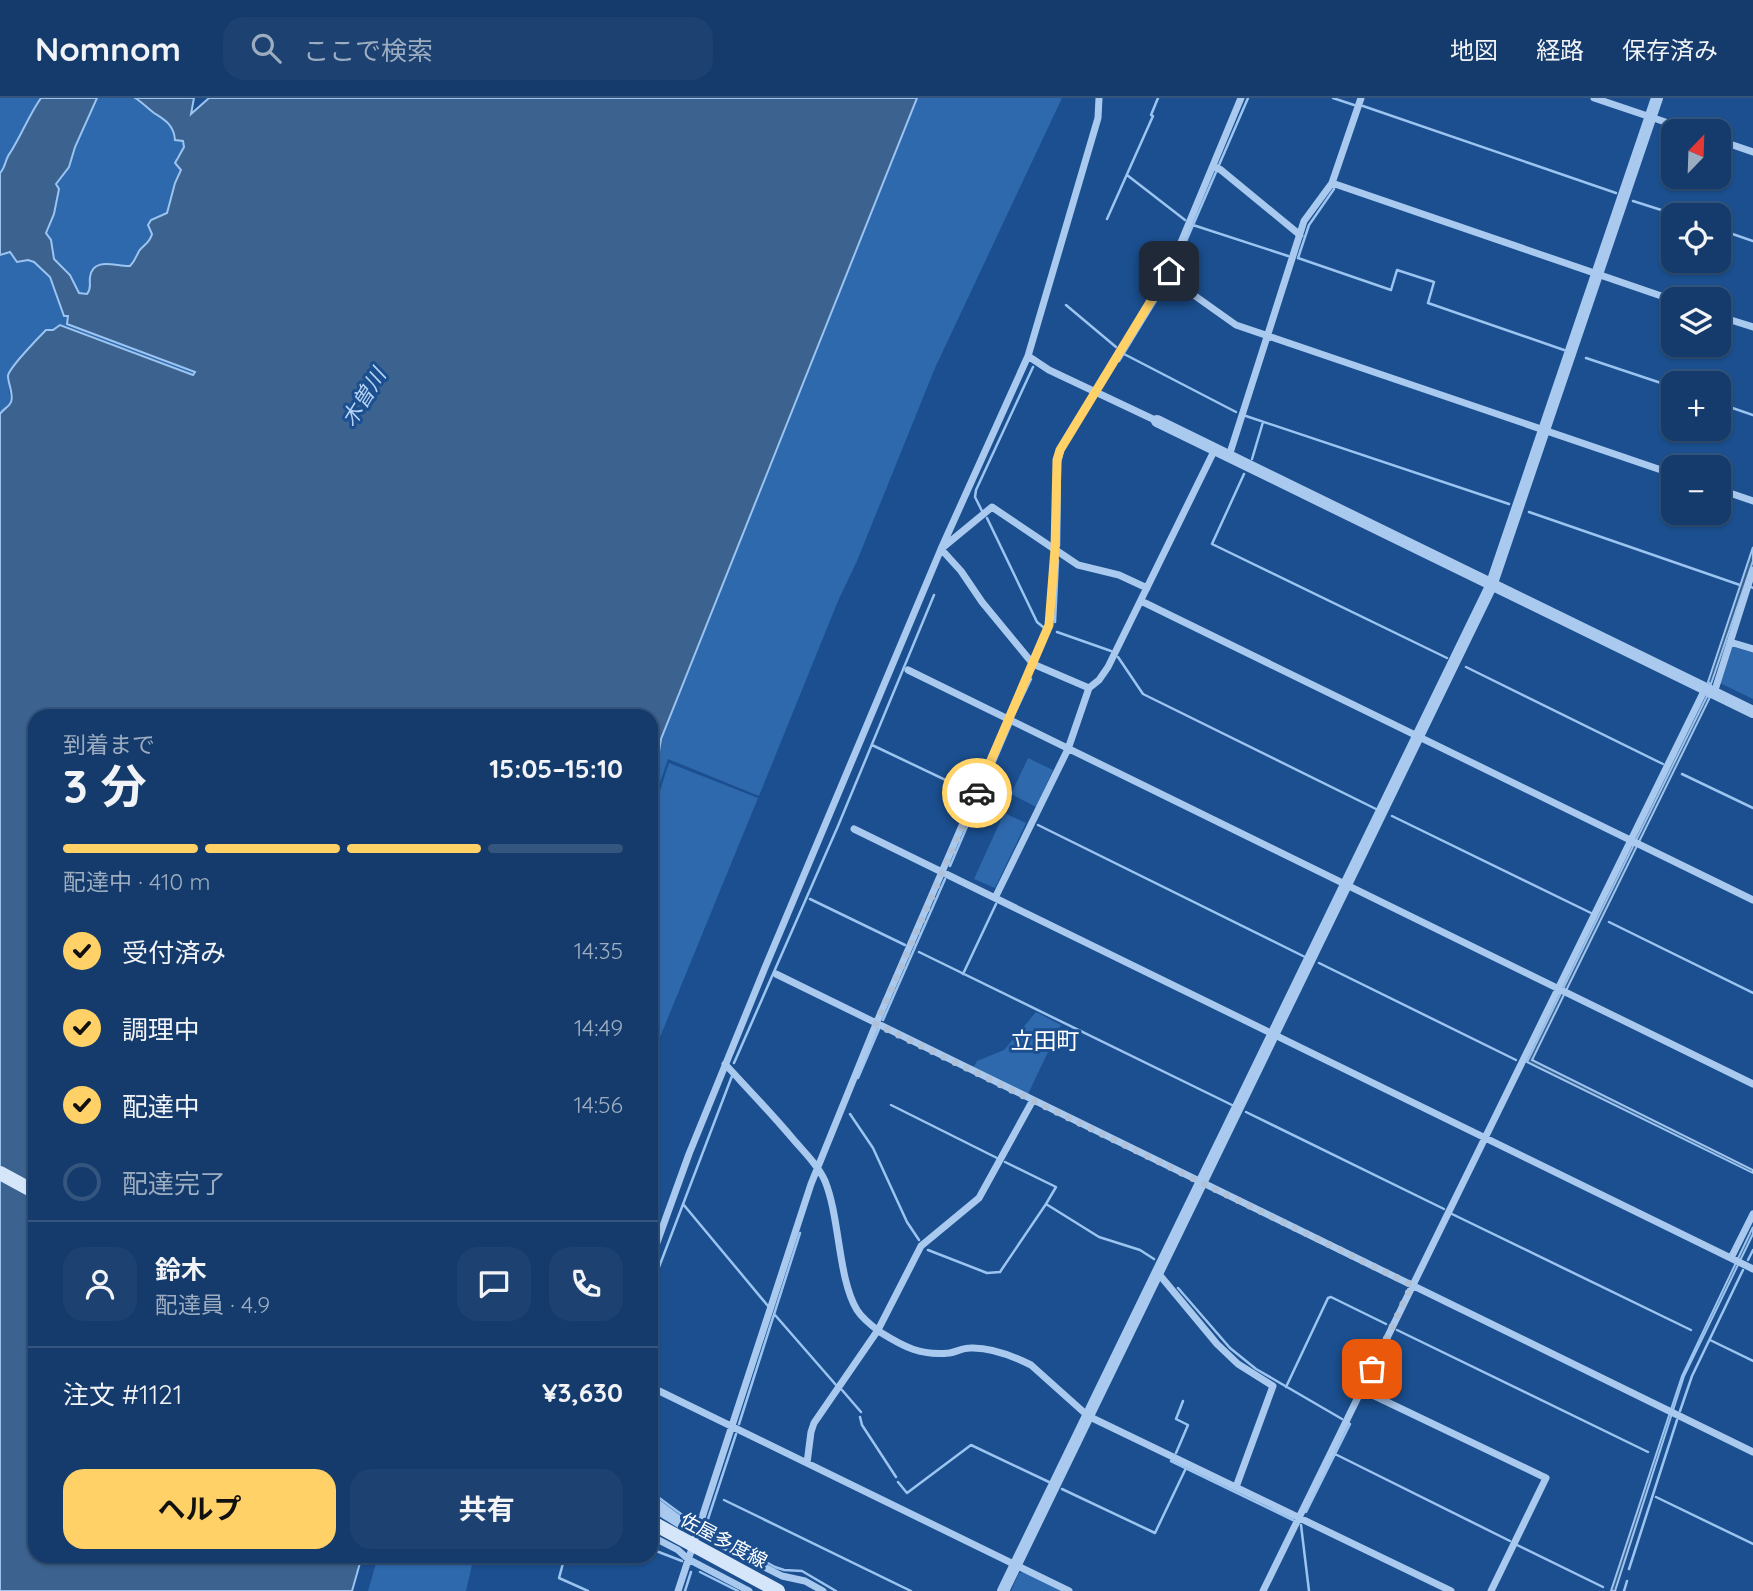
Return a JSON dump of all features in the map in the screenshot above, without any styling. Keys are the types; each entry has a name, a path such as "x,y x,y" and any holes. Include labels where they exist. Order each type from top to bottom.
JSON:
{"main road":[{"path":"0,1173 28,1188"},
{"name":"佐屋多度線","path":"658,1526 778,1591"}],"street":[{"path":"658,1241 725,1064 941,550 1028,356 1098,118 1099,98"},
{"path":"678,1591 818,1169 876,1024 1049,625 1055,549 1057,460 1066,438 1169,278 1216,168 1241,98"},
{"path":"1228,456 1304,221 1332,183 1361,98"},
{"path":"1594,98 1661,120"},
{"path":"1003,1591 1491,586 1657,98"},
{"path":"1731,144 1753,152"},
{"path":"1216,168 1300,235"},
{"path":"1332,183 1661,296"},
{"path":"1169,278 1236,324 1661,470"},
{"path":"1731,320 1753,327"},
{"path":"1028,356 1049,370 1753,712"},
{"path":"995,898 1068,749 1089,688 1108,667 1215,449"},
{"path":"1731,493 1753,501"},
{"path":"941,550 992,507 1078,565 1119,575 1147,588"},
{"path":"941,550 961,570 982,602 1032,664 1089,688"},
{"path":"1263,1591 1412,1285 1709,691 1730,642 1753,570"},
{"path":"1141,601 1753,900"},
{"path":"1730,642 1753,649"},
{"path":"908,670 1753,1084"},
{"path":"854,829 1753,1269"},
{"path":"776,974 1753,1452"},
{"path":"725,1064 768,1109 825,1181 836,1219 853,1303 859,1313 878,1330 920,1353 933,1355 956,1352 967,1347 1021,1360 1031,1365 1088,1416 1451,1591"},
{"path":"807,1463 814,1423 878,1330 921,1247 979,1198 1033,1100"},
{"path":"1735,1260 1753,1214"},
{"path":"1158,1273 1217,1344 1238,1364 1273,1386 1236,1487"},
{"path":"658,1390 1069,1591"},
{"path":"1362,1390 1546,1478 1491,1591"},
{"path":"658,1503 698,1534"},
{"path":"658,1511 782,1576 805,1581 823,1591"},
{"path":"658,1540 678,1550 688,1559 749,1591"}],"shaded area":[{"path":"0,98 41,98 0,173"},
{"path":"97,98 132,98 144,103 170,126 175,138 183,141 184,147 176,158 176,165 181,170 167,213 151,220 148,225 152,234 151,240 139,252 131,266 117,265 87,294 79,293 70,275 54,259 51,240 46,233 59,189 56,184 69,167"},
{"path":"917,98 1062,98 935,368 759,796 668,759 658,788 661,739"},
{"path":"10,252 17,262 34,262 50,277 60,305 68,316 67,324 195,372 193,376 53,330 36,342 23,358 9,384 10,403 0,414 0,255"},
{"path":"1732,646 1753,653 1753,699 1720,683"},
{"path":"1028,758 1053,770 1036,807 1011,794"},
{"path":"669,763 758,798 658,1042 658,797"},
{"path":"1004,813 1026,823 995,888 974,879"},
{"path":"1036,1012 1061,1025 1028,1094 973,1068 977,1061 1004,1050"},
{"path":"376,1563 472,1563 466,1591 368,1591"},
{"path":"1024,1572 1063,1591 1011,1591 1019,1573"}],"water":[{"name":"木曽川","path":"41,98 97,98 69,167 56,184 59,189 54,214 46,233 51,240 54,259 70,275 79,293 87,294 92,271 96,267 106,264 130,266 151,237 148,225 151,220 167,213 181,170 175,163 184,147 183,141 175,140 173,130 168,124 135,98 194,98 191,114 209,98 917,98 661,739 658,758 658,709 28,709 28,1563 360,1563 352,1591 0,1591 0,414 11,402 9,372 46,330 53,330 60,325 193,375 195,372 67,324 68,316 64,316 50,277 34,262 17,262 10,252 0,255 0,173"},
{"path":"1753,547 1753,561 1711,684 1708,682"},
{"path":"1707,696 1710,697 1532,1060 1753,1170 1753,1173 1527,1062"},
{"path":"1753,1227 1753,1234 1684,1376 1615,1591 1611,1591 1682,1376"}],"waterway":[{"path":"1107,219 1153,116 1151,115 1158,98"},
{"path":"1119,361 1171,276 1248,98"},
{"path":"1333,98 1354,105"},
{"path":"1363,106 1616,193"},
{"path":"1127,175 1185,220"},
{"path":"1334,189 1309,225 1298,258 1391,290 1397,270 1434,282 1428,303 1564,350"},
{"path":"1633,201 1661,210"},
{"path":"1193,225 1288,256"},
{"path":"1731,233 1753,241"},
{"path":"1066,305 1116,347"},
{"path":"1124,354 1236,412"},
{"path":"1586,358 1661,383"},
{"path":"982,511 975,497 976,490 1033,367"},
{"path":"1731,407 1753,415"},
{"path":"1246,416 1509,504"},
{"path":"1252,459 1263,422"},
{"path":"1059,546 1060,462 1063,451"},
{"path":"1244,474 1212,544 1447,658"},
{"path":"1529,512 1740,585"},
{"path":"987,518 1037,622 1043,627"},
{"path":"1055,622 1058,560"},
{"path":"734,1063 838,826 934,595"},
{"path":"1057,632 1111,651"},
{"path":"1118,657 1143,694 1376,809"},
{"path":"1466,667 1663,764"},
{"path":"1013,717 1031,679"},
{"path":"950,866 1011,724"},
{"path":"872,745 975,794"},
{"path":"1682,774 1753,808"},
{"path":"1392,816 1591,913"},
{"path":"1038,825 1305,957"},
{"path":"883,1020 945,879"},
{"path":"810,899 905,945"},
{"path":"963,974 996,904"},
{"path":"1609,922 1753,993"},
{"path":"919,952 1232,1105"},
{"path":"1319,963 1516,1060"},
{"path":"858,1078 879,1029"},
{"path":"658,1270 732,1076"},
{"path":"891,1105 997,1158"},
{"path":"1246,1112 1444,1209"},
{"path":"850,1114 873,1148 907,1222 919,1240"},
{"path":"1005,1162 1056,1187 1046,1204"},
{"path":"683,1204 768,1306"},
{"path":"928,1250 987,1273 1000,1272 1046,1204 1099,1237 1140,1250 1154,1259"},
{"path":"1452,1214 1691,1330"},
{"path":"739,1424 800,1233"},
{"path":"1748,1260 1753,1250"},
{"path":"1680,1411 1692,1376 1743,1270"},
{"path":"1178,1288 1230,1348 1256,1369 1342,1419"},
{"path":"1286,1387 1328,1298 1331,1297 1386,1324"},
{"path":"775,1315 836,1385"},
{"path":"1397,1330 1648,1452"},
{"path":"1710,1340 1753,1361"},
{"path":"842,1390 861,1412"},
{"path":"1176,1453 1188,1425 1176,1419 1183,1401"},
{"path":"860,1417 862,1425 896,1477"},
{"path":"1629,1569 1677,1420"},
{"path":"1306,1512 1350,1424 1347,1422"},
{"path":"705,1528 736,1434"},
{"path":"898,1482 907,1493 971,1445 1049,1482"},
{"path":"1335,1454 1510,1541"},
{"path":"1171,1461 1293,1520"},
{"path":"1062,1489 1155,1533 1186,1468"},
{"path":"658,1497 696,1525"},
{"path":"1656,1497 1753,1544"},
{"path":"724,1500 911,1591"},
{"path":"1301,1525 1309,1591"},
{"path":"709,1531 775,1567 802,1571 836,1591"},
{"path":"1517,1545 1603,1587"},
{"path":"658,1552 682,1561"},
{"path":"563,1563 559,1578 588,1591"},
{"path":"685,1591 691,1572"},
{"path":"700,1572 738,1591"},
{"path":"1624,1591 1627,1581"}],"way so far":[{"path":"977,793 876,1024 1412,1285 1372,1369"}],"district":[{"name":"立田町","path":"1045,1040"}],"route":[{"path":"977,793 1049,625 1055,549 1057,460 1060,450 1169,271"}]}
